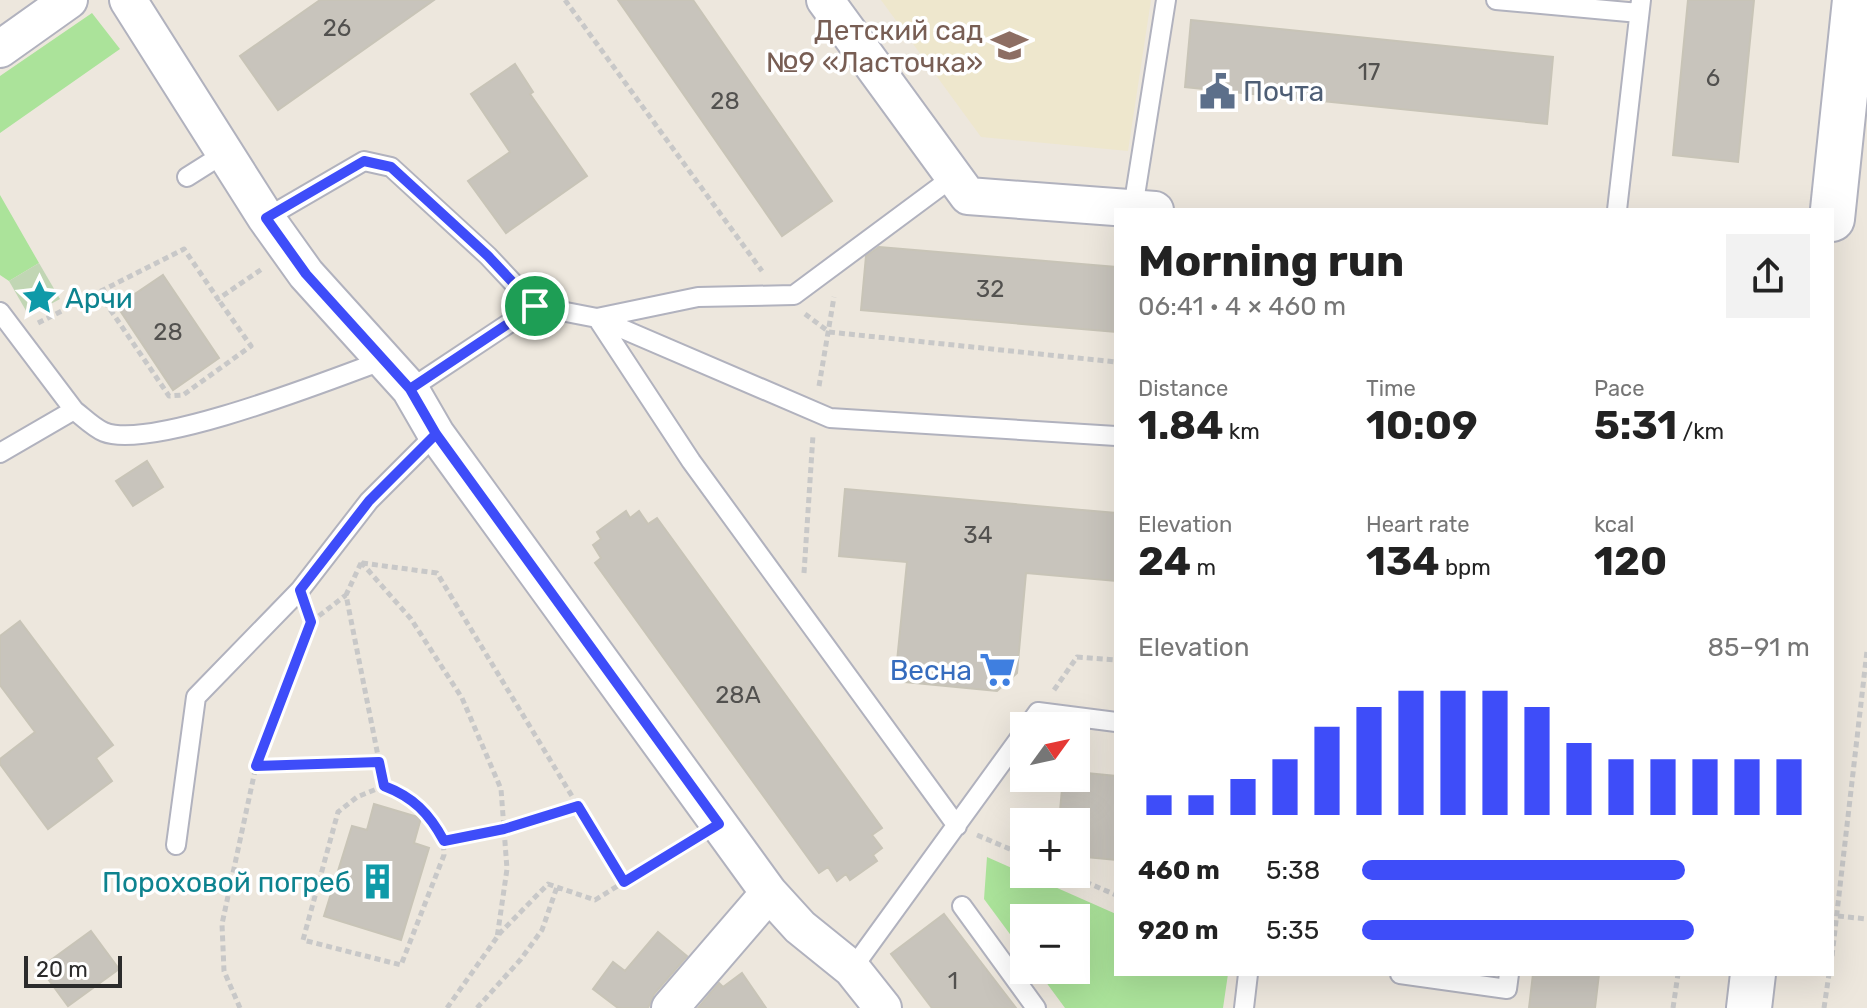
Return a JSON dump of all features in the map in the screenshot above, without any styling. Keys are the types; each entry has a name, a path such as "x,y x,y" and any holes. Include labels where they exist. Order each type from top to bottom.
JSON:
{"main road":[{"path":"1833,208 1855,0"},
{"path":"1749,1008 1753,976"}],"street":[{"path":"0,49 69,0"},
{"path":"825,0 968,196 1130,208"},
{"path":"134,2 266,218 306,274 410,389 436,434 769,893 800,927 852,969 883,1008"},
{"path":"670,1008 769,893"}],"lane":[{"path":"1144,208 1166,0"},
{"path":"1496,0 1640,7 1617,208"},
{"path":"187,177 225,153"},
{"path":"266,218 364,161 391,167 488,256 535,306 597,318 830,418 1114,436"},
{"path":"597,318 698,297 794,295 953,177"},
{"path":"410,389 535,306"},
{"path":"0,312 74,410 105,433 148,434 195,423 294,393 384,360"},
{"path":"597,318 691,461 957,826"},
{"path":"0,453 74,410"},
{"path":"176,845 196,697 300,590 369,501 436,434"},
{"path":"1090,721 1114,722"},
{"path":"852,969 1010,752"},
{"path":"962,906 1036,1008"},
{"path":"1244,1008 1248,976"},
{"path":"1414,976 1507,989 1509,976"}],"path":[{"path":"565,0 780,295 829,332 1114,362"},
{"path":"19,335 99,293 184,249 251,346 176,397 169,396 99,293"},
{"path":"218,299 263,268"},
{"path":"361,563 437,573 624,882"},
{"path":"240,1008 224,971 222,924 256,766 311,622 346,595 361,563"},
{"path":"361,563 411,619 462,698 501,789 507,869 497,938"},
{"path":"300,590 311,622"},
{"path":"346,595 384,786"},
{"path":"1834,943 1864,715 1867,651"},
{"path":"1038,712 1077,657 1114,660"},
{"path":"256,766 379,762"},
{"path":"384,786 407,795 422,808 444,841 444,855 401,965 303,940 338,812 357,797 384,786"},
{"path":"444,841 504,829 578,806"},
{"path":"447,1008 497,938 548,884 595,900 719,824"},
{"path":"957,826 1010,849"},
{"path":"1090,884 1114,894"},
{"path":"477,1008 521,959 542,930 557,887"},
{"path":"1838,916 1867,919"},
{"path":"1673,1008 1678,976"},
{"path":"1824,1008 1829,976"}],"shaded area":[{"name":"Детский сад №9 «Ласточка»","path":"881,0 1151,0 1128,151 981,137"}],"green space":[{"path":"92,13 120,49 0,133 0,76"},
{"path":"0,195 39,263 9,281 0,275"},
{"path":"39,263 60,299 29,316 9,281"},
{"path":"987,857 1010,867 1010,888 1057,888 1114,913 1114,976 1228,976 1223,1008 1065,1008 1047,984 1090,984 1090,904 1010,904 1010,934 984,899"}],"building":[{"path":"320,0 434,0 278,110 240,56"},
{"path":"618,0 693,0 832,201 782,236"},
{"path":"1688,0 1754,0 1738,162 1673,155"},
{"path":"1191,20 1553,57 1547,124 1185,87"},
{"path":"515,64 533,92 530,94 587,176 506,233 468,181 510,152 471,94"},
{"path":"879,247 1114,267 1114,332 861,310 866,256"},
{"path":"163,275 219,358 173,390 117,306"},
{"path":"147,461 163,487 133,506 116,481"},
{"path":"845,489 1114,513 1114,581 1026,573 1017,673 997,691 895,681 907,562 839,556"},
{"path":"626,511 630,518 639,511 648,524 657,518 882,828 872,835 882,848 873,855 877,861 850,880 846,874 837,881 828,867 819,873 595,563 601,558 593,545 601,539 597,532"},
{"path":"20,621 113,745 96,758 112,781 48,829 0,764 0,759 35,732 0,685 0,636"},
{"path":"1090,773 1114,776 1114,860 1090,857 1090,808 1060,808 1062,792 1090,792"},
{"name":"Пороховой погреб","path":"374,804 421,818 414,843 429,848 401,940 324,916 352,826 367,830"},
{"path":"944,914 1016,1008 932,1008 891,954"},
{"path":"91,931 119,969 68,1006 40,968"},
{"path":"658,932 687,956 654,994 648,1008 618,1008 593,989 613,962 625,971"},
{"path":"742,973 766,1008 698,1008 719,983 723,987"},
{"path":"1533,976 1599,976 1595,1008 1529,1008"}],"place":[{"name":"Детский сад №9 «Ласточка»","path":"1009,46"},
{"name":"Почта","path":"1217,91"},
{"name":"Арчи","path":"39,298"},
{"name":"Весна","path":"998,670"},
{"name":"Пороховой погреб","path":"377,882"}],"route":[{"path":"535,306 410,389 436,434 719,824 624,882 578,806 504,829 444,841 422,808 407,795 384,786 379,762 256,766 311,622 300,590 369,501 436,434 410,389 306,274 266,218 364,161 391,167 488,256 535,306"}]}
